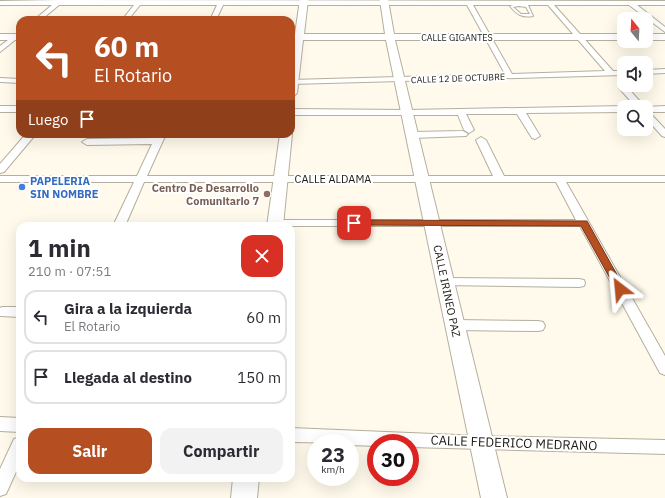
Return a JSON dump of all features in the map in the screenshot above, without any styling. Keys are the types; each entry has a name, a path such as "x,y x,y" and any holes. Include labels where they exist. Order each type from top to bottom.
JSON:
{"street":[{"name":"CALLE IRINEO PAZ","path":"385,1 390,37 401,80 494,498"},
{"path":"467,1 510,77"},
{"path":"0,3 467,1 518,4 548,1 628,1 665,3"},
{"path":"548,1 611,73"},
{"path":"628,1 665,30"},
{"path":"42,16 60,2"},
{"path":"128,16 140,2"},
{"path":"214,16 221,2"},
{"path":"295,37 304,2"},
{"path":"0,37 16,36"},
{"name":"CALLE GIGANTES","path":"295,37 617,37"},
{"path":"653,37 665,37"},
{"path":"0,50 16,38"},
{"path":"653,72 665,72"},
{"name":"CALLE 12 DE OCTUBRE","path":"295,82 617,73"},
{"path":"0,80 16,81"},
{"path":"627,92 635,100"},
{"path":"0,109 16,109"},
{"path":"295,112 408,113 617,109"},
{"path":"653,109 665,109"},
{"path":"520,111 535,136"},
{"path":"413,135 466,132 462,112"},
{"path":"653,121 665,134"},
{"path":"0,170 28,138"},
{"path":"88,142 159,138 121,222"},
{"path":"275,222 285,138"},
{"path":"481,140 500,179"},
{"name":"CALLE ALDAMA","path":"0,179 665,179"},
{"path":"559,179 665,369"},
{"path":"295,224 584,223"},
{"path":"445,282 578,283"},
{"path":"2,312 16,312"},
{"path":"455,325 538,326"},
{"path":"0,424 16,425"},
{"name":"CALLE FEDERICO MEDRANO","path":"295,435 481,443 665,447"},
{"path":"0,488 16,453"},
{"path":"244,498 246,482"}],"lane":[{"path":"478,0 493,2"},
{"path":"518,4 527,6 532,15 521,16 517,14 511,6 518,4"}],"place":[{"name":"PAPELERIA SIN NOMBRE","path":"22,187"},
{"name":"Centro De Desarrollo Comunitario 7","path":"267,194"}],"route":[{"path":"354,223 584,223 620,289"}]}
